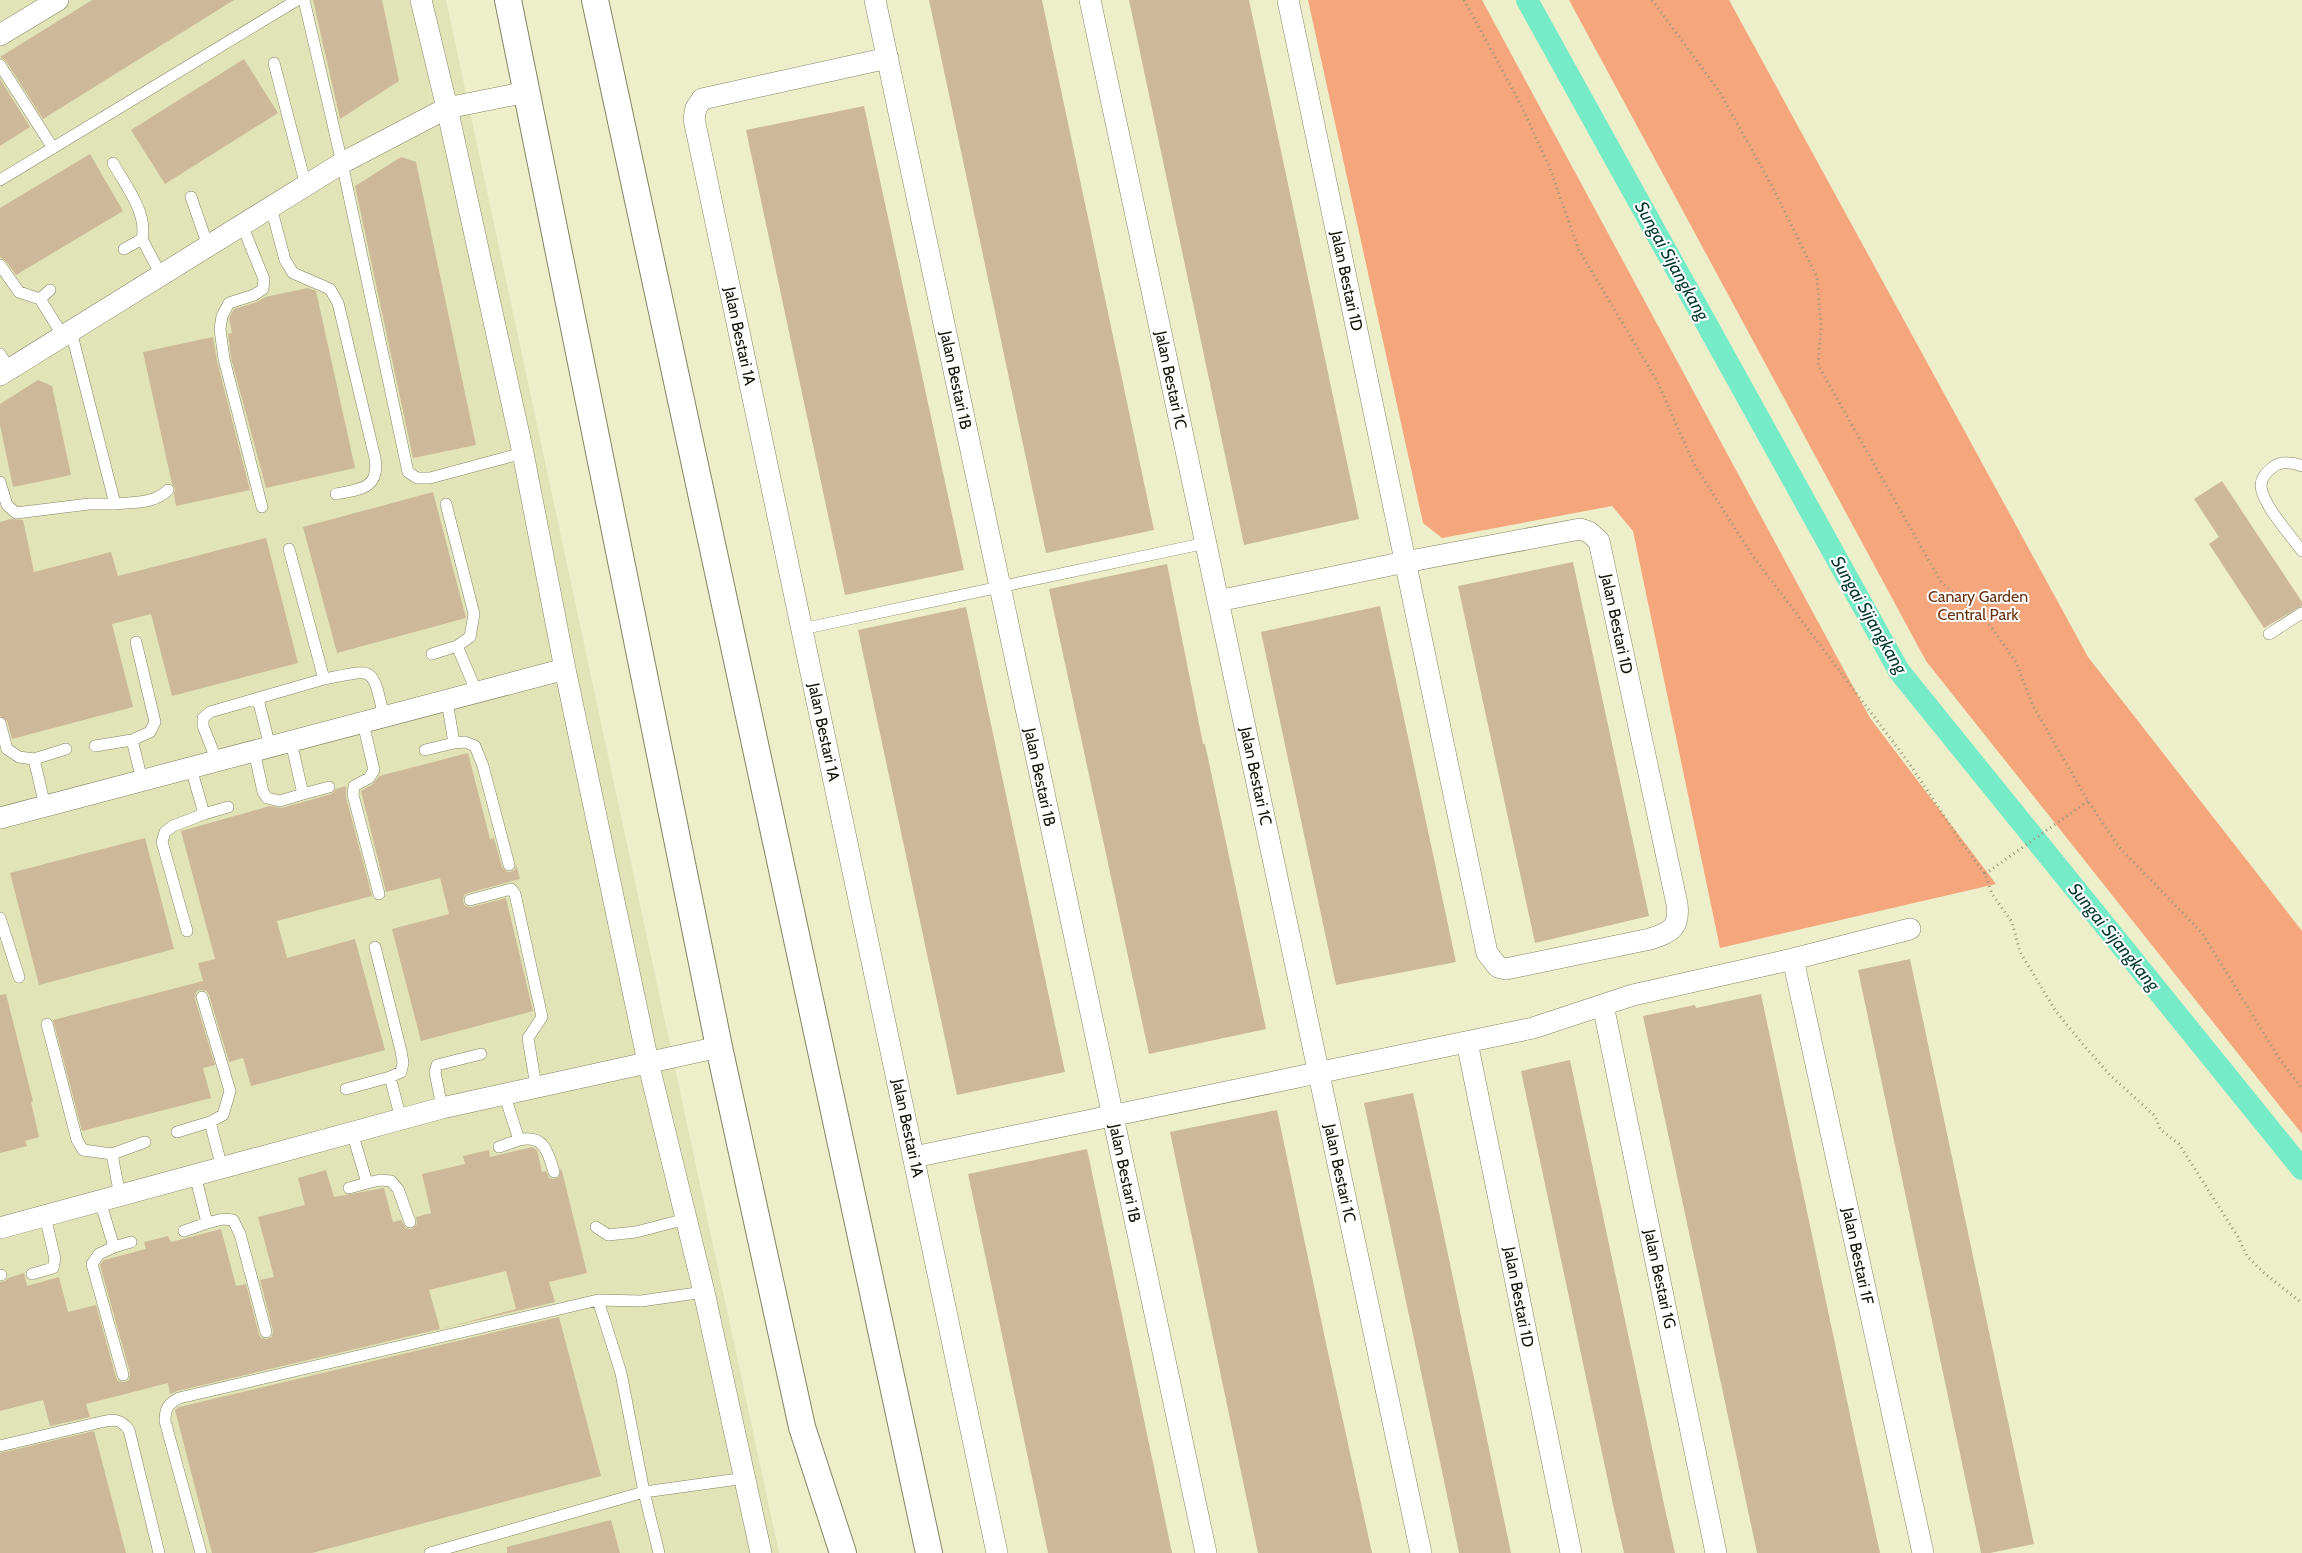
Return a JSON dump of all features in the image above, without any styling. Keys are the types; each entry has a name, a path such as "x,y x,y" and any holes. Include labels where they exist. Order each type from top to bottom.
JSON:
{"street":[{"path":"0,36 58,0"},
{"path":"421,0 447,108 523,453 565,670 648,1062 704,1292 761,1553"},
{"path":"508,0 719,1047 802,1427 843,1553"},
{"path":"594,0 929,1553"},
{"name":"Jalan Bestari 1B","path":"875,0 1206,1553"},
{"name":"Jalan Bestari 1C","path":"1090,0 1421,1553"},
{"name":"Jalan Bestari 1D","path":"1288,0 1486,953 1498,967 1506,970 1650,939 1665,934 1675,926 1678,916 1677,904 1599,540 1589,532 1580,529 1405,562"},
{"name":"Jalan Bestari 1A","path":"888,58 702,99 696,108 694,119 997,1553"},
{"path":"3,366 67,334 342,164 447,108 527,92"},
{"path":"1218,601 1405,562"},
{"path":"0,818 565,670"},
{"path":"914,1157 1112,1114 1319,1074 1533,1028 1633,995 1793,959 1910,929"},
{"name":"Jalan Bestari 1F","path":"1793,959 1923,1553"},
{"name":"Jalan Bestari 1G","path":"1603,1005 1716,1553"},
{"name":"Jalan Bestari 1D","path":"1467,1042 1571,1553"},
{"path":"0,1228 442,1108 719,1047"}],"lane":[{"path":"0,180 297,0"},
{"path":"304,0 342,164 408,472 417,478 430,478 523,453"},
{"path":"274,64 306,186"},
{"path":"0,65 53,148"},
{"path":"113,163 143,219 144,230 142,239 161,275"},
{"path":"191,197 208,246"},
{"path":"271,207 285,260 293,273 330,289 338,303 375,458 377,468 366,488 336,494"},
{"path":"242,225 264,279 263,289 254,295 229,303 222,316 220,329 224,359 262,507"},
{"path":"124,249 142,239"},
{"path":"0,265 19,292 40,299 67,334 115,504"},
{"path":"40,299 50,290"},
{"path":"2302,466 2296,463 2275,465 2264,476 2261,485 2269,505 2302,551"},
{"path":"0,482 6,505 16,513 89,504 147,501 161,497 168,490"},
{"path":"432,654 457,646 470,637 474,614 446,504"},
{"path":"802,629 1206,543"},
{"path":"289,549 324,679"},
{"path":"2269,634 2302,614"},
{"path":"95,746 132,740 150,732 155,722 136,642"},
{"path":"457,646 478,693"},
{"path":"217,761 203,726 203,718 210,712 324,679 361,672 373,677 384,717"},
{"path":"258,699 263,792 267,798 280,801 329,787"},
{"path":"447,701 454,743"},
{"path":"0,723 7,749 19,757 34,759 66,750"},
{"path":"363,723 374,770 370,778 354,786 353,796 379,894"},
{"path":"132,740 142,780"},
{"path":"291,742 303,794"},
{"path":"426,750 465,742 475,746 483,766 509,865"},
{"path":"34,759 45,806"},
{"path":"191,768 204,814"},
{"path":"187,931 162,842 165,832 173,826 228,807"},
{"path":"470,900 511,889 515,894 542,1017 528,1038 536,1086"},
{"path":"0,918 19,977"},
{"path":"346,1089 390,1078 401,1072 403,1063 375,947"},
{"path":"177,1132 210,1122 223,1115 230,1091 202,997"},
{"path":"46,1024 77,1140 83,1150 112,1154 145,1142"},
{"path":"442,1108 435,1072 437,1065 481,1054"},
{"path":"390,1078 401,1119"},
{"path":"504,1093 519,1140"},
{"path":"210,1122 222,1168"},
{"path":"352,1132 367,1183"},
{"path":"499,1148 530,1138 541,1143 548,1152 554,1172"},
{"path":"112,1154 110,1198 114,1246"},
{"path":"195,1175 207,1222"},
{"path":"349,1188 380,1180 391,1181 398,1188 410,1222"},
{"path":"32,1274 54,1268 55,1259 45,1216"},
{"path":"184,1231 207,1222 223,1219 233,1220 240,1234 266,1332"},
{"path":"596,1228 608,1235 636,1232 686,1219"},
{"path":"123,1375 92,1264 99,1254 114,1246 131,1242"},
{"path":"201,1553 165,1420 165,1410 170,1403 179,1398 598,1300 641,1300 704,1292"},
{"path":"598,1300 621,1373 644,1492 659,1553"},
{"path":"0,1446 101,1422 116,1420 124,1423 129,1430 159,1553"},
{"path":"430,1553 644,1492 746,1478"}],"path":[{"path":"1464,0 1520,103 1545,157 1579,250 1657,381 1694,464 1752,555 1904,756 1962,844 1985,874 1992,894 2012,922 2020,952 2056,1010 2111,1076 2155,1116 2160,1129 2179,1144 2238,1237 2247,1256 2264,1273 2302,1303"},
{"path":"1652,0 1719,91 1773,188 1817,277 1821,327 1818,365 1941,582 1986,620 2016,662 2033,706 2088,801 2119,847 2202,933 2278,1058 2302,1089"},
{"path":"1985,874 2088,801"}],"shaded area":[{"path":"0,0 446,0 779,1553 0,1553"}],"green space":[{"path":"1308,0 1482,0 1870,718 1996,884 1720,948 1633,531 1612,506 1442,538 1423,523"},
{"name":"Canary Garden Central Park","path":"1569,0 1729,0 2088,657 2302,931 2302,1134 1926,661"}],"building":[{"path":"92,0 234,0 43,119 6,61 0,57"},
{"path":"313,0 382,0 399,81 340,119"},
{"path":"929,0 1042,0 1154,530 1046,553"},
{"path":"1129,0 1249,0 1359,519 1244,545"},
{"path":"244,59 278,113 165,184 131,130"},
{"path":"0,79 30,127 0,146"},
{"path":"864,106 964,570 845,595 746,130"},
{"path":"90,154 123,211 16,275 6,261 0,257 0,208"},
{"path":"401,157 416,162 476,445 413,458 355,186"},
{"path":"308,288 316,291 355,468 266,488 231,358 228,334 232,333 229,318 234,309 257,302 265,297"},
{"path":"213,337 217,361 250,490 176,506 175,488 172,484 143,352"},
{"path":"38,380 52,386 71,475 13,487 0,425 0,404"},
{"path":"2222,481 2302,602 2302,606 2264,628 2209,544 2219,537 2194,499"},
{"path":"433,492 466,618 337,653 303,527"},
{"path":"11,519 23,520 34,572 111,552 118,576 266,538 298,663 172,696 151,614 112,624 133,707 12,739 7,721 0,716 0,522"},
{"path":"1573,562 1649,916 1535,943 1458,586"},
{"path":"1167,564 1203,744 1205,744 1266,1029 1149,1054 1049,589"},
{"path":"1380,606 1456,962 1336,985 1261,632"},
{"path":"966,607 1065,1072 957,1095 858,630"},
{"path":"468,753 490,839 494,838 502,867 507,872 510,872 515,870 516,864 520,879 468,893 464,895 463,901 465,906 471,907 506,898 533,1011 421,1041 392,929 449,914 440,878 386,892 361,791 373,784 379,776"},
{"path":"346,786 346,797 372,896 277,921 287,958 355,939 385,1050 251,1086 243,1058 229,1062 209,995 207,991 200,990 196,992 195,999 215,1065 203,1068 211,1098 82,1131 53,1020 203,981 198,963 215,959 181,831 270,806 282,808 331,794 336,789"},
{"path":"145,838 174,949 39,985 10,873"},
{"path":"1910,959 2034,1544 1990,1553 1981,1553 1858,970"},
{"path":"6,994 33,1101 31,1102 39,1137 25,1141 27,1146 0,1153 0,995"},
{"path":"1761,994 1880,1553 1757,1553 1643,1016 1695,1005 1696,1008"},
{"path":"1570,1060 1675,1553 1624,1553 1612,1500 1521,1071"},
{"path":"1413,1093 1511,1553 1459,1553 1364,1103"},
{"path":"1277,1110 1372,1553 1258,1553 1170,1132"},
{"path":"532,1147 537,1150 542,1172 546,1171 549,1178 559,1177 561,1167 587,1273 549,1282 555,1302 170,1394 168,1383 86,1404 90,1417 50,1426 43,1400 0,1411 0,1282 24,1273 27,1286 59,1277 68,1312 96,1305 116,1377 118,1381 125,1382 129,1380 130,1373 100,1265 104,1260 146,1249 144,1242 168,1236 171,1242 221,1229 236,1286 246,1284 259,1334 261,1338 267,1339 272,1337 273,1331 260,1280 274,1277 258,1217 305,1205 298,1178 326,1170 334,1197 384,1188 393,1222 401,1220 406,1228 412,1229 417,1224 416,1217 431,1213 422,1174 465,1164 463,1156 489,1150 490,1157","holes":["506,1271 516,1309 440,1329 429,1290"]},
{"path":"1087,1149 1172,1553 1048,1553 968,1174"},
{"path":"559,1317 601,1476 312,1553 212,1553 175,1410 179,1407"},
{"path":"94,1431 126,1553 0,1553 0,1453"},
{"path":"611,1520 620,1553 507,1553 507,1547"}],"waterway":[{"name":"Sungai Sijangkang","path":"1527,0 1899,671 2302,1169"}]}
